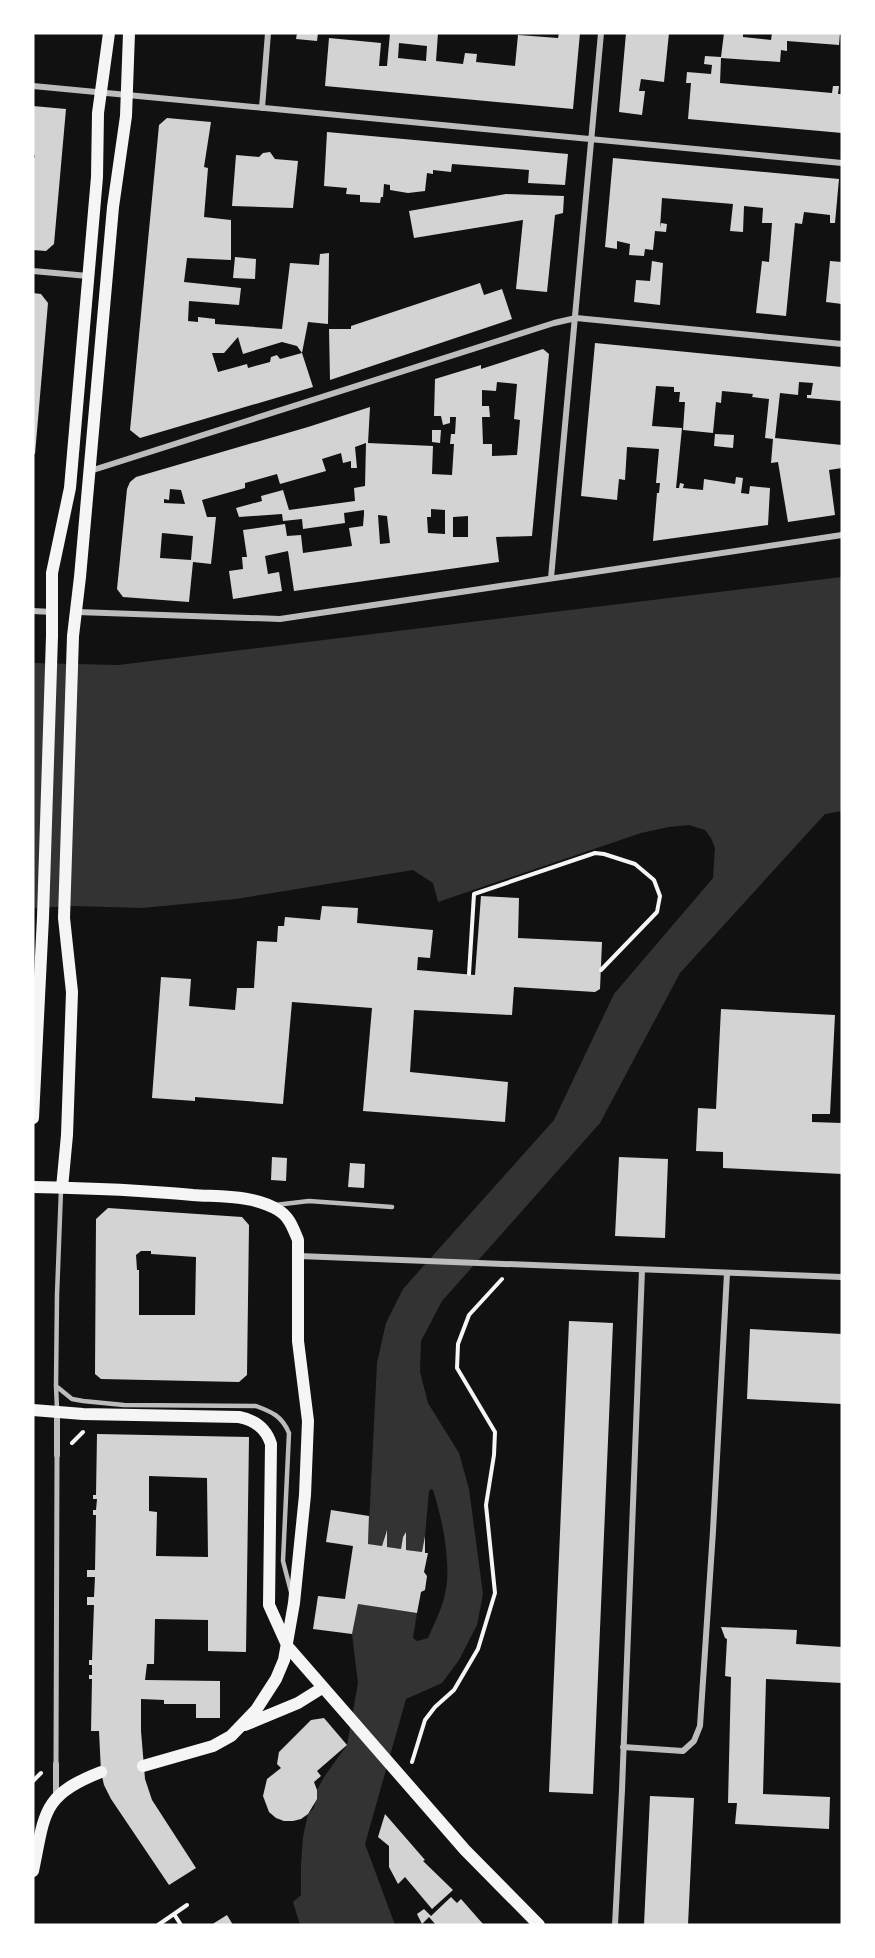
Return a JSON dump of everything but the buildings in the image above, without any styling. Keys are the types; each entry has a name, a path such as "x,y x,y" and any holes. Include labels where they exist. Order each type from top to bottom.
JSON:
{"main road":[{"path":"33,1118 38,941 43,917 52,573 70,488 97,177 98,113 109,33"},
{"path":"62,1188 67,1135 72,992 64,918 73,636 113,207 123,148 129,33"},
{"path":"33,1187 124,1189 243,1198 281,1211 292,1224 298,1240 298,1341 308,1420 305,1496 288,1647 276,1679 256,1710 231,1737 213,1746 143,1766"},
{"path":"33,1410 239,1417 249,1418 263,1428 271,1444 269,1605 288,1647 321,1688 403,1776 465,1850 539,1925"},
{"path":"242,1727 298,1703 321,1688"},
{"path":"33,1870 41,1826 47,1810 56,1797 68,1787 101,1772"}],"street":[{"path":"262,108 268,33"},
{"path":"551,578 601,33"},
{"path":"33,86 842,163"},
{"path":"33,271 88,276"},
{"path":"90,471 554,323 576,318 842,344"},
{"path":"76,612 280,619 842,535"},
{"path":"33,611 52,612"},
{"path":"299,1256 842,1277"},
{"path":"615,1925 642,1270"},
{"path":"623,1747 683,1751 694,1741 700,1726 727,1272"},
{"path":"56,1797 57,1412"}],"lane":[{"path":"57,1412 59,1209 62,1188"},
{"path":"269,1205 309,1201 392,1207"},
{"path":"56,1386 72,1399 83,1401 124,1405 256,1406 275,1413 284,1422 289,1433 283,1561 294,1603"}],"path":[{"path":"469,974 474,894 598,853 626,860 643,870 654,880 660,896 657,912 601,970"},
{"path":"403,1776 425,1720 435,1707 454,1690 478,1649 495,1593 486,1505 494,1455 495,1432 458,1368 458,1344 469,1315 515,1265"},
{"path":"158,1925 188,1905"},
{"path":"174,1914 181,1925"}],"shaded area":[{"path":"842,577 842,811 825,814 680,973 600,1123 442,1301 421,1341 420,1372 428,1403 459,1453 469,1489 483,1594 477,1625 459,1660 442,1683 406,1699 365,1844 395,1925 300,1925 293,1902 301,1895 303,1837 308,1814 314,1808 317,1790 324,1777 347,1745 358,1683 352,1634 358,1604 417,1613 413,1638 417,1641 428,1638 442,1605 447,1583 447,1556 443,1527 431,1489 422,1552 406,1550 406,1533 401,1549 387,1547 386,1531 382,1546 368,1544 377,1363 386,1323 403,1289 554,1120 614,994 713,878 715,848 705,830 689,825 669,827 641,833 438,902 433,883 413,870 236,899 142,908 75,906 33,908 33,663 118,665"}]}
